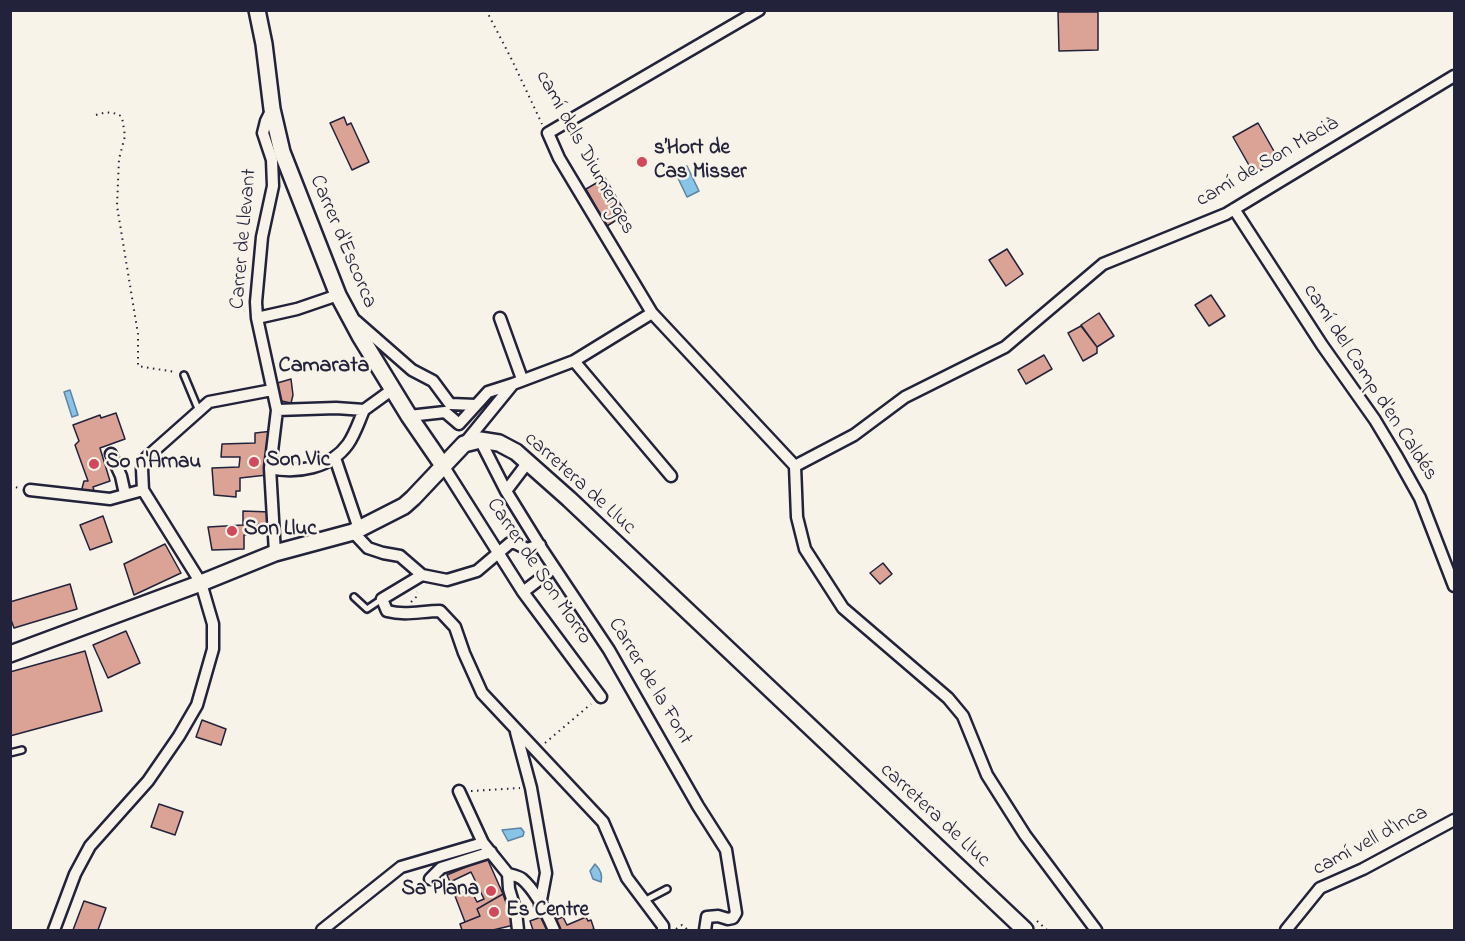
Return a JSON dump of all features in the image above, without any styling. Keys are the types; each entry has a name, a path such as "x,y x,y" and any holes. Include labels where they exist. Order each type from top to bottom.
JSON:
{"main road":[{"name":"Carrer d'Escorca","path":"257,10 264,44 272,110 282,152 338,295 409,416 444,467"},
{"path":"10,654 275,553 356,530 404,506 464,444 480,440"},
{"name":"carretera de Lluc","path":"480,440 499,443 528,462 1025,930"}],"street":[{"path":"548,133 759,10"},
{"name":"camí de Son Macià","path":"795,466 854,435 904,397 1005,347 1103,264 1234,209 1455,76"},
{"name":"Carrer de Llevant","path":"272,110 263,133 272,160 273,186 262,237 257,287 257,318 277,410 270,468 275,553"},
{"name":"camí dels Diumenges","path":"548,133 559,158 652,313 795,466"},
{"name":"camí del Camp d'en Caldés","path":"1234,209 1396,455 1420,498 1455,586"},
{"path":"257,318 297,309 338,295"},
{"path":"409,416 445,412 459,424 488,392 574,361 652,313"},
{"path":"348,314 412,370 433,381 450,404 476,405"},
{"path":"500,318 518,382"},
{"path":"574,361 671,476"},
{"path":"464,444 518,382"},
{"path":"270,468 287,472 311,467 335,458 348,443 364,410 393,389"},
{"path":"54,930 75,874 90,846 148,781 197,705 213,649 213,624 201,583 143,490 142,469 147,457 209,402 272,390"},
{"path":"277,410 336,408 364,410"},
{"name":"Carrer de la Font","path":"480,440 506,491 609,650 698,806 726,850 736,913 733,918 728,919 718,916 707,917 705,930"},
{"path":"111,454 121,476 125,494"},
{"path":"335,458 356,530 368,548 400,556 422,575 447,580 477,571 510,543 527,549 540,545"},
{"path":"506,491 528,462"},
{"path":"795,466 796,517 805,549 843,608 948,698 963,716 987,775 1025,835 1096,930"},
{"name":"Carrer de Son Morro","path":"444,467 523,592 601,696"},
{"path":"30,490 110,499 143,490"},
{"path":"523,592 548,573"},
{"path":"422,575 382,599 387,611 404,615 440,611 455,627 482,693 603,822 627,878 668,929"},
{"path":"516,729 531,788 546,873 540,904"},
{"path":"459,791 483,843 508,874 518,930"},
{"name":"camí vell d'Inca","path":"1286,930 1320,888 1363,869 1455,820"},
{"path":"322,930 401,867 483,843"},
{"path":"430,879 441,868 491,852"},
{"path":"508,874 521,878 540,904 554,930"}],"lane":[{"path":"184,375 199,411"},
{"path":"354,597 367,609 382,599"},
{"path":"10,753 22,750"},
{"path":"644,901 667,889"}],"path":[{"name":"camí dels Diumenges","path":"486,10 548,133"},
{"path":"96,115 111,112 118,114 122,117 125,127 119,159 117,206 138,333 138,366 184,375"},
{"path":"411,582 417,593 410,604 411,614"},
{"path":"536,751 601,696"},
{"path":"459,791 531,788"},
{"path":"668,929 682,925 688,930"}],"water":[{"path":"687,166 699,191 687,197 675,172"},
{"path":"70,390 78,415 72,417 64,392"},
{"path":"521,828 524,832 523,836 508,841 502,830"},
{"path":"595,864 601,872 601,882 593,879 590,871"}],"building":[{"path":"1058,12 1098,12 1098,50 1059,51"},
{"path":"344,117 347,125 351,123 369,162 352,170 330,123"},
{"path":"1258,123 1279,160 1254,174 1233,137"},
{"path":"605,178 626,214 607,226 586,189"},
{"path":"1007,249 1023,274 1006,286 989,260"},
{"path":"1211,295 1225,316 1209,326 1195,305"},
{"path":"1099,313 1114,336 1097,347 1081,325"},
{"path":"1081,326 1097,347 1097,353 1083,361 1068,333"},
{"path":"1044,355 1052,369 1026,384 1018,370"},
{"path":"291,379 293,395 291,403 277,400 274,384"},
{"name":"So n'Arnau","path":"116,413 125,439 100,448 110,481 93,487 95,495 81,492 84,481 88,481 75,445 79,441 73,425 100,415 101,418"},
{"name":"Son Vic","path":"273,431 267,475 240,478 240,491 236,491 236,497 214,495 212,468 239,467 240,457 221,457 222,444 255,443 255,433"},
{"name":"Son Lluc","path":"243,511 270,512 270,524 257,524 256,534 244,535 244,549 212,550 208,527 243,525"},
{"path":"103,516 112,542 90,550 80,525"},
{"path":"165,544 181,573 134,595 124,564"},
{"path":"883,563 892,574 880,584 870,573"},
{"path":"70,584 77,609 14,628 10,617 10,602"},
{"path":"126,631 140,663 108,678 93,645"},
{"path":"85,651 102,711 10,736 10,672"},
{"path":"202,720 226,729 221,745 196,737"},
{"path":"159,804 183,812 175,835 151,827"},
{"name":"Sa Plana","path":"487,858 503,894 477,909 480,916 465,922 455,896 470,888 477,902 484,899 471,872 450,882 447,875"},
{"name":"Es Centre","path":"503,894 514,925 493,930 462,930 460,924 480,916 477,909"},
{"path":"84,901 106,908 98,930 73,930"},
{"path":"544,916 551,930 533,930 530,921"},
{"path":"563,917 567,925 586,917 588,921 591,920 594,929 556,930 552,921"}],"place":[{"name":"s’Hort de Cas Misser","path":"642,162"},
{"name":"Son Vic","path":"254,462"},
{"name":"So n'Arnau","path":"94,464"},
{"name":"Son Lluc","path":"232,531"},
{"name":"Sa Plana","path":"491,891"},
{"name":"Es Centre","path":"494,912"}],"district":[{"name":"Camarata","path":"324,367"}]}
